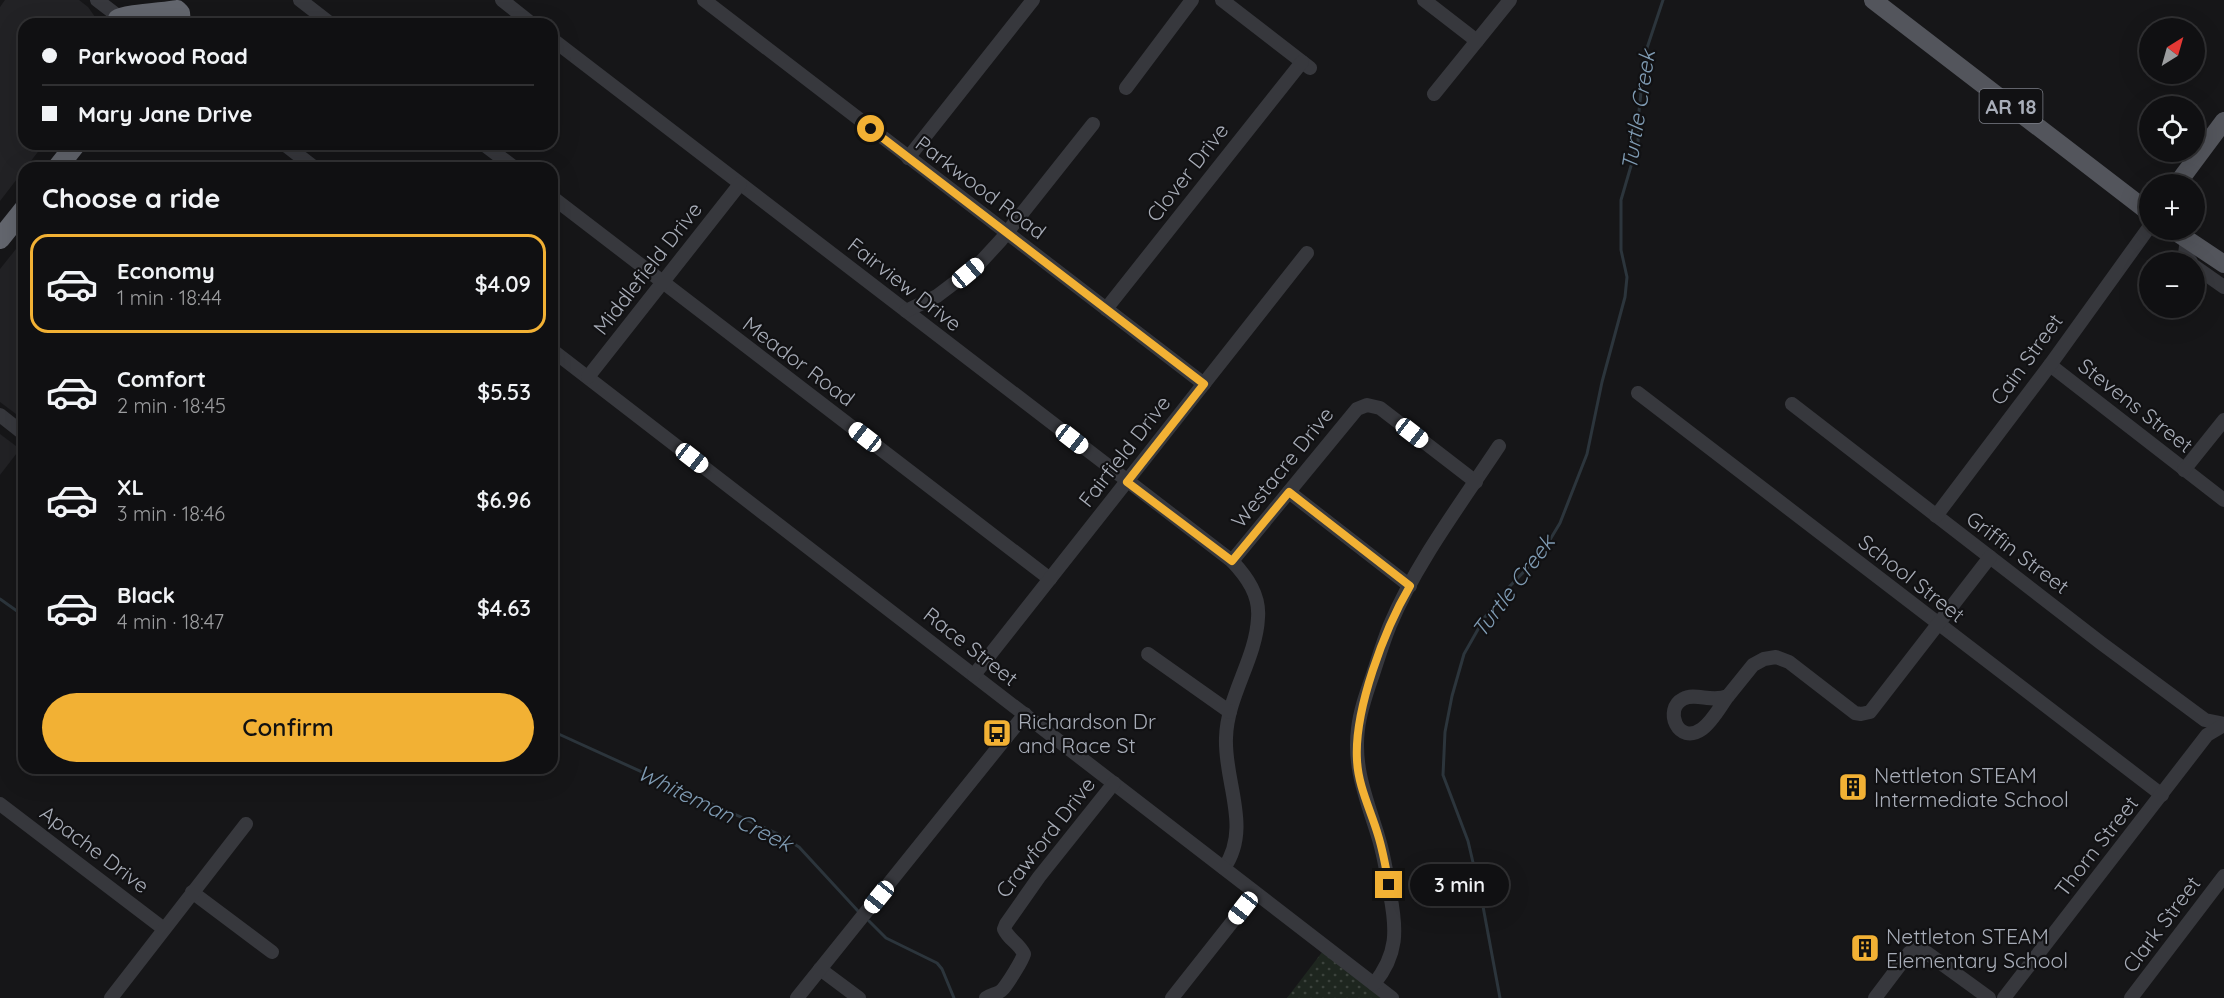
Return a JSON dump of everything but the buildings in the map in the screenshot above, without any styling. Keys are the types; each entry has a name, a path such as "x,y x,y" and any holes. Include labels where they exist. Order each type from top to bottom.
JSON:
{"highway":[{"path":"155,18 179,15"},
{"path":"62,162 71,150"},
{"path":"0,239 18,216"}],"main road":[{"name":"AR 18","path":"1873,0 2139,205"},
{"path":"2185,174 2224,122"},
{"path":"2189,240 2224,264"}],"street":[{"path":"97,0 117,18"},
{"path":"300,0 323,18"},
{"path":"502,0 523,18"},
{"name":"Parkwood Road","path":"704,0 1204,384"},
{"path":"908,158 1033,0"},
{"path":"1126,88 1192,0"},
{"name":"Clover Drive","path":"1106,309 1306,65 1222,0"},
{"path":"1424,0 1477,41"},
{"path":"1434,94 1510,0"},
{"name":"Fairview Drive","path":"558,44 1232,561"},
{"path":"906,311 937,296 978,265 1007,233 1093,124"},
{"path":"292,150 307,162"},
{"path":"491,150 506,162"},
{"name":"Middlefield Drive","path":"588,377 740,184"},
{"name":"Meador Road","path":"558,202 1050,579"},
{"name":"Cain Street","path":"1936,516 2050,365 2140,240"},
{"name":"Fairfield Drive","path":"974,675 1307,254"},
{"path":"2205,274 2224,287"},
{"name":"Race Street","path":"558,354 1392,998"},
{"name":"Stevens Street","path":"2050,365 2224,500"},
{"name":"School Street","path":"1638,393 2162,795"},
{"name":"Griffin Street","path":"1792,404 2205,720 2224,724"},
{"name":"Westacre Drive","path":"1232,561 1357,409 1367,405 1380,408 1476,482"},
{"path":"0,416 18,430"},
{"path":"2184,470 2224,420"},
{"path":"1374,984 1387,964 1396,933 1385,862 1362,785 1356,746 1360,716 1390,625 1410,586 1499,446"},
{"path":"1289,492 1410,586"},
{"path":"1728,696 1753,665 1772,657 1790,662 1850,710 1861,714 1873,710 1990,557"},
{"path":"1224,868 1234,849 1238,834 1228,772 1226,738 1230,712 1255,636 1258,618 1257,605 1248,580 1232,561"},
{"path":"1148,654 1230,712"},
{"path":"797,998 1025,714"},
{"name":"Thorn Street","path":"2004,998 2207,735 2224,724"},
{"name":"Crawford Drive","path":"986,998 1003,989 1022,961 1024,954 1020,945 1006,935 1004,929 1006,924 1039,877 1114,783"},
{"name":"Apache Drive","path":"0,804 164,929"},
{"path":"111,998 246,824"},
{"name":"Clark Street","path":"2131,998 2224,876"},
{"path":"192,892 272,952"},
{"path":"1172,998 1255,893"},
{"path":"1875,998 1909,953 1917,948 1989,998"},
{"path":"820,969 859,998"}],"shaded area":[{"path":"5,0 79,0 88,7 96,18 18,18 18,150 39,150 30,162 18,162 18,178 0,201 0,7"},
{"path":"18,246 18,416 0,402 0,269"},
{"path":"0,434 18,448 18,452 0,475"},
{"path":"1326,947 1392,998 1287,998"}],"waterway":[{"name":"Turtle Creek","path":"1500,998 1468,841 1443,775 1445,732 1464,654 1485,617 1510,586 1542,553 1560,523 1587,454 1602,382 1625,297 1627,277 1621,250 1621,200 1638,142 1645,54 1663,0"},
{"name":"Whiteman Creek","path":"0,599 18,612"},
{"name":"Whiteman Creek","path":"558,734 776,833 799,847 858,911"},
{"name":"Whiteman Creek","path":"869,921 886,938 937,963 942,969 954,998"}],"place":[{"name":"Richardson Dr and Race St","path":"997,733"},
{"name":"Nettleton STEAM Intermediate School","path":"1853,787"},
{"name":"Nettleton STEAM Elementary School","path":"1865,948"}],"route":[{"path":"871,129 1204,384 1127,482 1232,561 1289,492 1410,586 1383,644 1362,707 1356,746 1362,785 1379,837 1389,885"}]}
